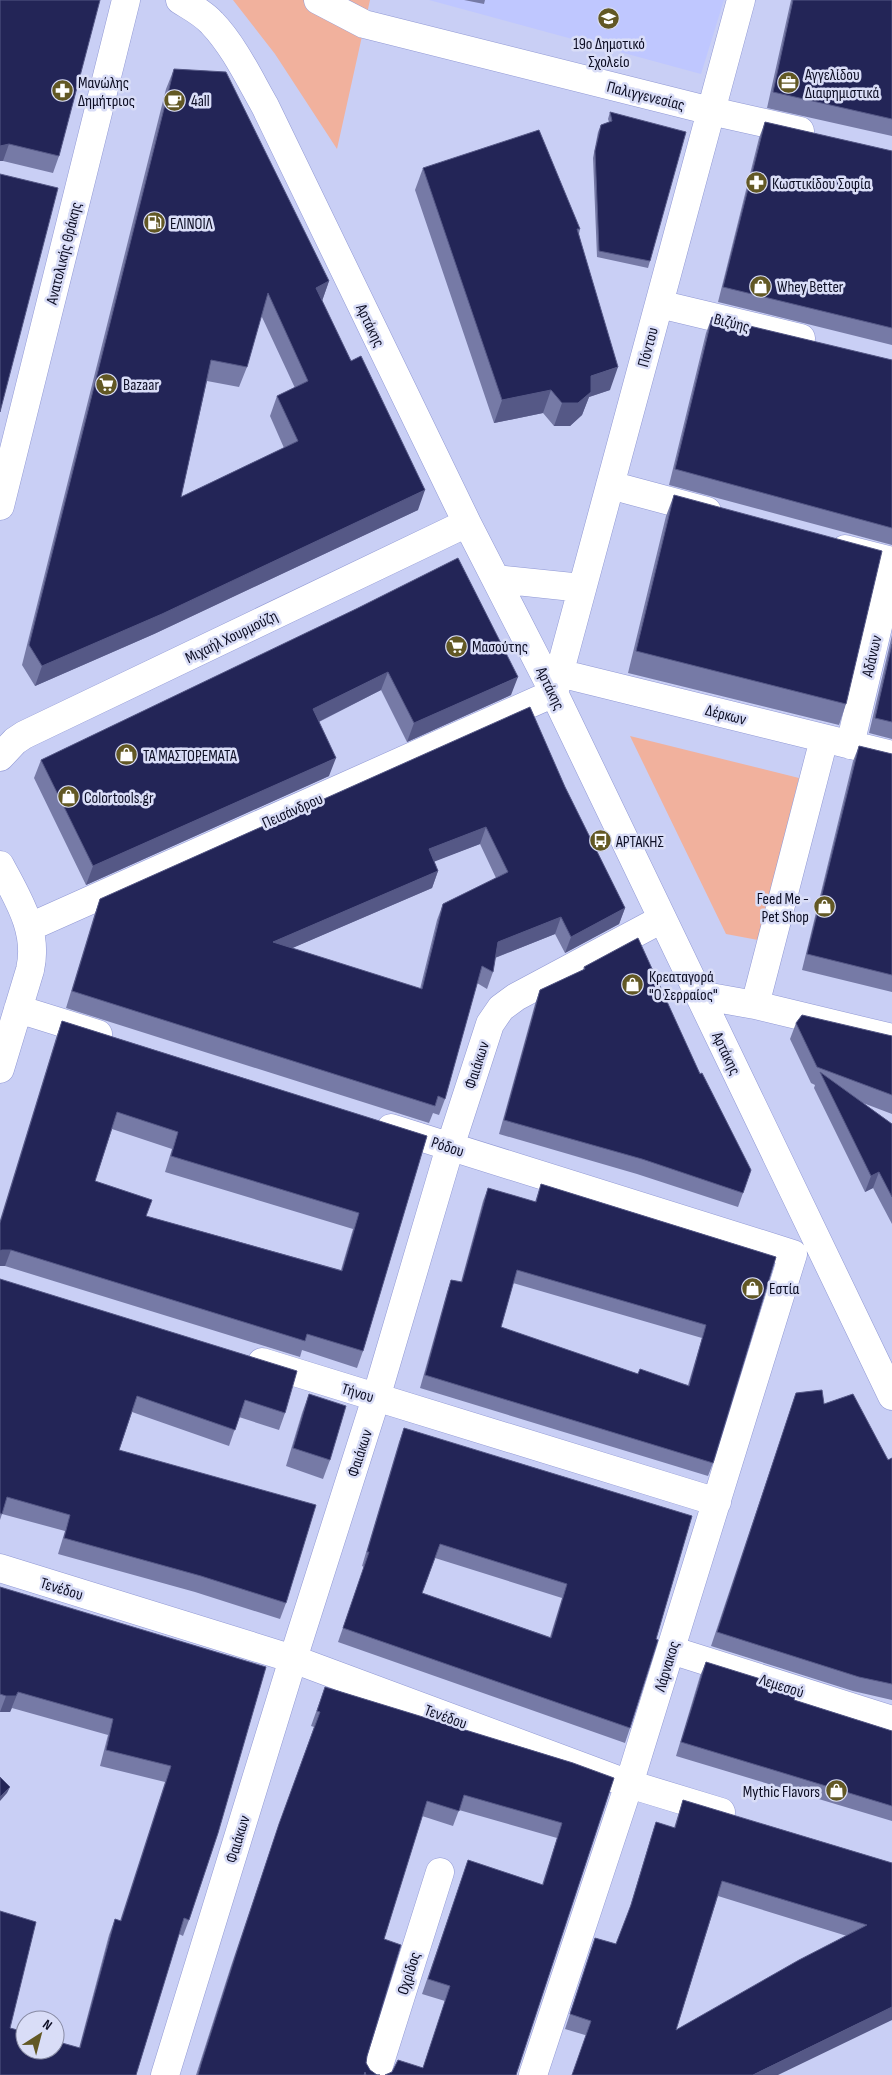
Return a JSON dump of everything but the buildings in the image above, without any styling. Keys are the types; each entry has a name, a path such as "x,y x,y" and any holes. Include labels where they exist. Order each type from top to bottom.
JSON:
{"street":[{"name":"Ανατολικής Θράκης","path":"0,506 126,0"},
{"name":"Αρτάκης","path":"180,0 213,24 234,54 265,106 467,522 496,578 556,683 662,919 892,1396"},
{"name":"Παλιγγενεσίας","path":"318,0 364,24 711,111 825,137"},
{"name":"Πόντου","path":"556,683 741,0"},
{"path":"52,188 78,195"},
{"name":"Βιζύης","path":"659,304 827,345"},
{"path":"610,485 732,518"},
{"name":"Μιχαήλ Χουρμούζη","path":"0,757 15,741 24,735 467,522"},
{"path":"817,541 892,561"},
{"name":"Αδάνων","path":"755,1005 892,567"},
{"path":"496,578 582,588"},
{"name":"Δέρκων","path":"556,683 892,755"},
{"name":"Πεισάνδρου","path":"30,927 556,683"},
{"path":"0,866 30,927 32,962 0,1069"},
{"name":"Φαιάκων","path":"165,2075 292,1659 376,1398 450,1147 487,1032 501,1008 516,997 662,919"},
{"path":"699,995 755,1005 892,1038"},
{"path":"18,1009 122,1042"},
{"name":"Ρόδου","path":"365,1120 793,1254"},
{"path":"793,1254 818,1241"},
{"name":"Λάρνακος","path":"533,2075 629,1784 793,1254"},
{"name":"Τήνου","path":"235,1354 716,1502"},
{"name":"Τενέδου","path":"0,1568 292,1659 629,1784 742,1818"},
{"name":"Λεμεσού","path":"671,1650 892,1720"},
{"name":"Οχρίδος","path":"376,2075 440,1872"}],"shaded area":[{"path":"233,0 370,0 337,149 275,54"},
{"name":"19ο Δημοτικό Σχολείο","path":"429,0 724,0 701,74"},
{"path":"630,736 799,778 758,940 726,934"}],"place":[{"name":"19ο Δημοτικό Σχολείο","path":"609,19"},
{"name":"Αγγελίδου Διαφημιστικά","path":"789,83"},
{"name":"Μανώλης Δημήτριος","path":"62,91"},
{"name":"4all","path":"175,100"},
{"name":"Κωστικίδου Σοφία","path":"756,183"},
{"name":"ΕΛΙΝΟΙΛ","path":"154,223"},
{"name":"Whey Better","path":"761,286"},
{"name":"Bazaar","path":"107,384"},
{"name":"Μασούτης","path":"456,646"},
{"name":"ΤΑ ΜΑΣΤΟΡΕΜΑΤΑ","path":"127,755"},
{"name":"Colortools.gr","path":"68,797"},
{"name":"ΑΡΤΑΚΗΣ","path":"600,841"},
{"name":"Feed Me - Pet Shop","path":"825,907"},
{"name":"Κρεαταγορά \"Ο Σερραίος\"","path":"633,985"},
{"name":"Εστία","path":"753,1288"},
{"name":"Mythic Flavors","path":"836,1791"}]}
